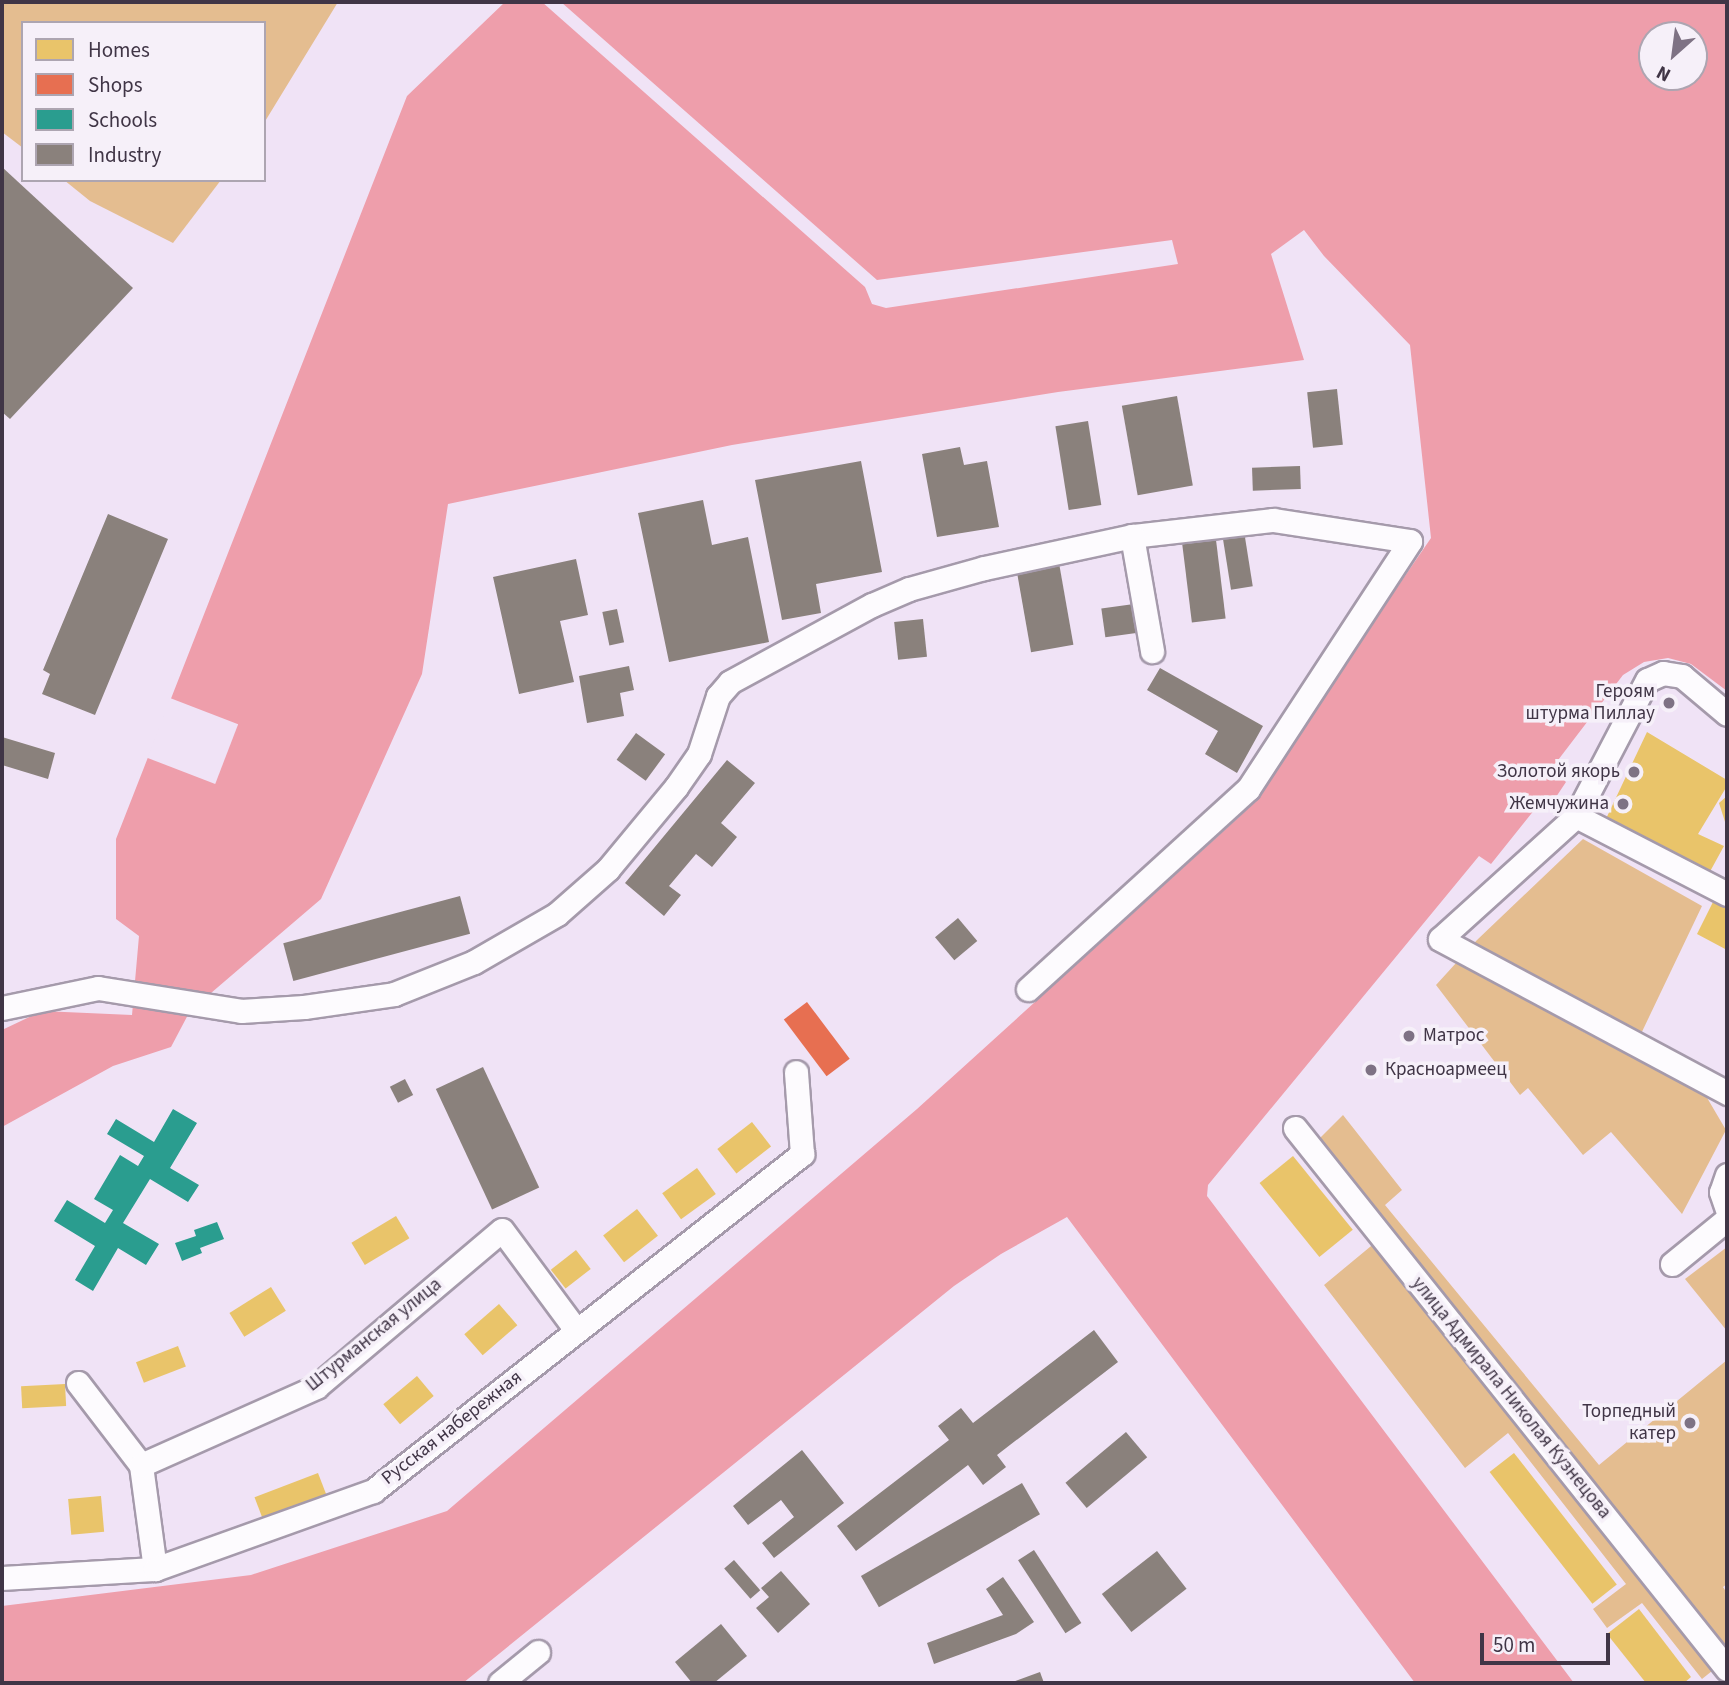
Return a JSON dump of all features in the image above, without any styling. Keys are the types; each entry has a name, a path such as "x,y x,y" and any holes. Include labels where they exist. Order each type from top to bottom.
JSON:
{"street":[{"path":"2,1008 97,988 241,1011 274,1009 394,994 474,962 557,914 608,869 676,787 698,754 718,696 730,682 872,604 909,589 984,568 1132,536 1273,520 1410,541 1248,789 1028,989"},
{"path":"1132,536 1152,651"},
{"path":"1727,714 1682,676 1663,673 1647,680 1576,816 1440,939 1727,1093"},
{"path":"1576,816 1727,894"},
{"name":"Русская набережная","path":"2,1577 156,1569 373,1491 802,1154 796,1072"},
{"name":"улица Адмирала Николая Кузнецова","path":"1295,1128 1727,1669"},
{"path":"1721,1179 1722,1201 1727,1209"},
{"path":"1672,1264 1727,1219"},
{"name":"Штурманская улица","path":"141,1465 316,1387 502,1230 576,1330"},
{"path":"79,1383 141,1465 156,1569"},
{"path":"500,1683 538,1652"}],"shaded area":[{"path":"2,2 338,2 266,120 266,21 21,21 21,146 2,132"},
{"path":"505,2 1727,2 1727,691 1691,664 1668,658 1644,662 1623,675 1552,768 1566,782 1548,809 1539,804 1491,864 1479,856 1208,1185 1207,1196 1574,1683 1415,1683 1067,1217 1001,1254 954,1286 463,1683 2,1683 2,1606 251,1575 447,1511 917,1109 1240,816 1431,538 1410,345 1324,256 1304,230 1271,254 1304,360 1058,392 732,445 448,504 422,674 321,899 190,1011 171,1047 113,1066 2,1127 2,1030 42,1011 132,1015 139,936 116,919 116,839 407,96"},
{"path":"66,182 219,182 173,243 90,201"},
{"path":"1583,839 1702,906 1639,1038 1593,1011 1582,1031 1706,1096 1726,1130 1682,1214 1611,1132 1583,1155 1528,1088 1520,1095 1436,985 1477,940"},
{"path":"1343,1115 1402,1190 1385,1205 1599,1465 1727,1360 1727,1584 1723,1587 1727,1593 1727,1659 1702,1679 1642,1603 1607,1628 1593,1609 1626,1584 1508,1433 1465,1468 1324,1285 1388,1232 1315,1143"},
{"path":"1727,1247 1727,1331 1685,1279"}],"pier":[{"path":"542,2 561,2 877,280 1172,240 1178,264 886,308 872,304 865,287"},
{"path":"170,698 238,724 215,784 147,758"}],"building: Homes":[{"path":"1647,732 1727,780 1727,786 1698,834 1724,846 1707,877 1604,823"},
{"path":"1727,796 1727,828 1719,803"},
{"path":"1713,902 1727,909 1727,950 1697,934"},
{"path":"752,1122 771,1146 736,1174 717,1149"},
{"path":"1293,1156 1353,1230 1319,1257 1260,1183"},
{"path":"697,1168 716,1194 681,1219 662,1193"},
{"path":"637,1209 658,1236 624,1262 603,1235"},
{"path":"396,1216 409,1238 365,1265 351,1243"},
{"path":"576,1250 591,1269 566,1289 551,1270"},
{"path":"271,1287 286,1311 244,1337 229,1313"},
{"path":"499,1304 517,1325 483,1355 464,1334"},
{"path":"178,1346 186,1367 144,1383 136,1362"},
{"path":"417,1376 434,1396 400,1424 383,1404"},
{"path":"65,1384 66,1406 22,1408 21,1386"},
{"path":"1514,1453 1617,1585 1592,1604 1490,1472"},
{"path":"318,1473 327,1497 264,1522 255,1497"},
{"path":"101,1496 104,1532 71,1535 68,1499"},
{"path":"1639,1609 1691,1677 1684,1683 1646,1683 1607,1634"}],"building: Shops":[{"path":"807,1002 850,1059 827,1076 784,1019"}],"building: Schools":[{"path":"173,1109 197,1123 170,1168 199,1185 188,1202 150,1179 123,1223 159,1244 146,1265 118,1248 93,1291 75,1280 95,1246 54,1221 67,1200 105,1223 113,1210 94,1199 120,1155 138,1166 144,1156 107,1134 116,1119 154,1142"},
{"path":"217,1222 224,1239 200,1248 202,1253 182,1261 175,1243 196,1236 194,1230"}],"building: Industry":[{"path":"2,167 133,288 10,419 2,412"},
{"path":"1337,389 1343,445 1313,448 1307,392"},
{"path":"1177,396 1193,486 1138,495 1122,406"},
{"path":"1088,421 1101,505 1069,510 1055,426"},
{"path":"960,447 964,465 987,461 999,527 937,537 922,454"},
{"path":"861,461 882,572 816,584 821,613 782,620 755,480"},
{"path":"1300,466 1301,489 1253,491 1252,468"},
{"path":"703,500 712,545 748,537 769,642 669,662 638,513"},
{"path":"108,514 168,539 95,715 42,694 50,674 43,670"},
{"path":"1244,531 1253,586 1231,590 1222,534"},
{"path":"1216,540 1226,618 1192,623 1182,544"},
{"path":"576,559 588,615 560,621 574,682 519,694 493,577"},
{"path":"1059,563 1073,645 1031,652 1017,570"},
{"path":"1134,604 1138,633 1105,637 1101,609"},
{"path":"617,609 624,642 609,645 602,612"},
{"path":"923,619 927,657 898,660 894,622"},
{"path":"629,666 634,690 620,693 624,716 587,723 579,676"},
{"path":"1160,668 1263,726 1237,773 1205,754 1218,731 1147,690"},
{"path":"636,733 665,754 646,781 617,760"},
{"path":"2,737 55,753 48,779 2,765"},
{"path":"727,760 755,783 721,823 737,837 712,867 696,854 669,886 681,895 664,916 625,883"},
{"path":"460,896 470,934 293,981 283,943"},
{"path":"958,918 977,941 954,960 935,937"},
{"path":"483,1067 539,1188 492,1210 436,1089"},
{"path":"405,1079 413,1095 398,1103 390,1087"},
{"path":"1094,1330 1118,1362 997,1455 1006,1467 983,1485 968,1465 856,1551 837,1526 949,1440 938,1426 961,1408 973,1423"},
{"path":"1126,1432 1147,1457 1087,1508 1065,1483"},
{"path":"802,1450 844,1503 774,1558 762,1543 794,1517 781,1500 748,1525 733,1506"},
{"path":"1022,1483 1040,1514 879,1607 861,1576"},
{"path":"1034,1550 1081,1623 1065,1633 1018,1560"},
{"path":"1157,1551 1187,1589 1131,1632 1102,1594"},
{"path":"734,1560 760,1590 750,1599 724,1569"},
{"path":"781,1571 810,1604 778,1633 756,1608 769,1597 761,1588"},
{"path":"1003,1577 1034,1622 1016,1634 934,1664 927,1643 1003,1615 986,1589"},
{"path":"721,1624 747,1656 714,1683 692,1683 675,1662"},
{"path":"1040,1672 1044,1683 1010,1683"}],"place":[{"name":"Героям штурма Пиллау","path":"1669,703"},
{"name":"Золотой якорь","path":"1634,772"},
{"name":"Жемчужина","path":"1623,804"},
{"name":"Матрос","path":"1409,1036"},
{"name":"Красноармеец","path":"1371,1070"},
{"name":"Торпедный катер","path":"1690,1423"}]}
